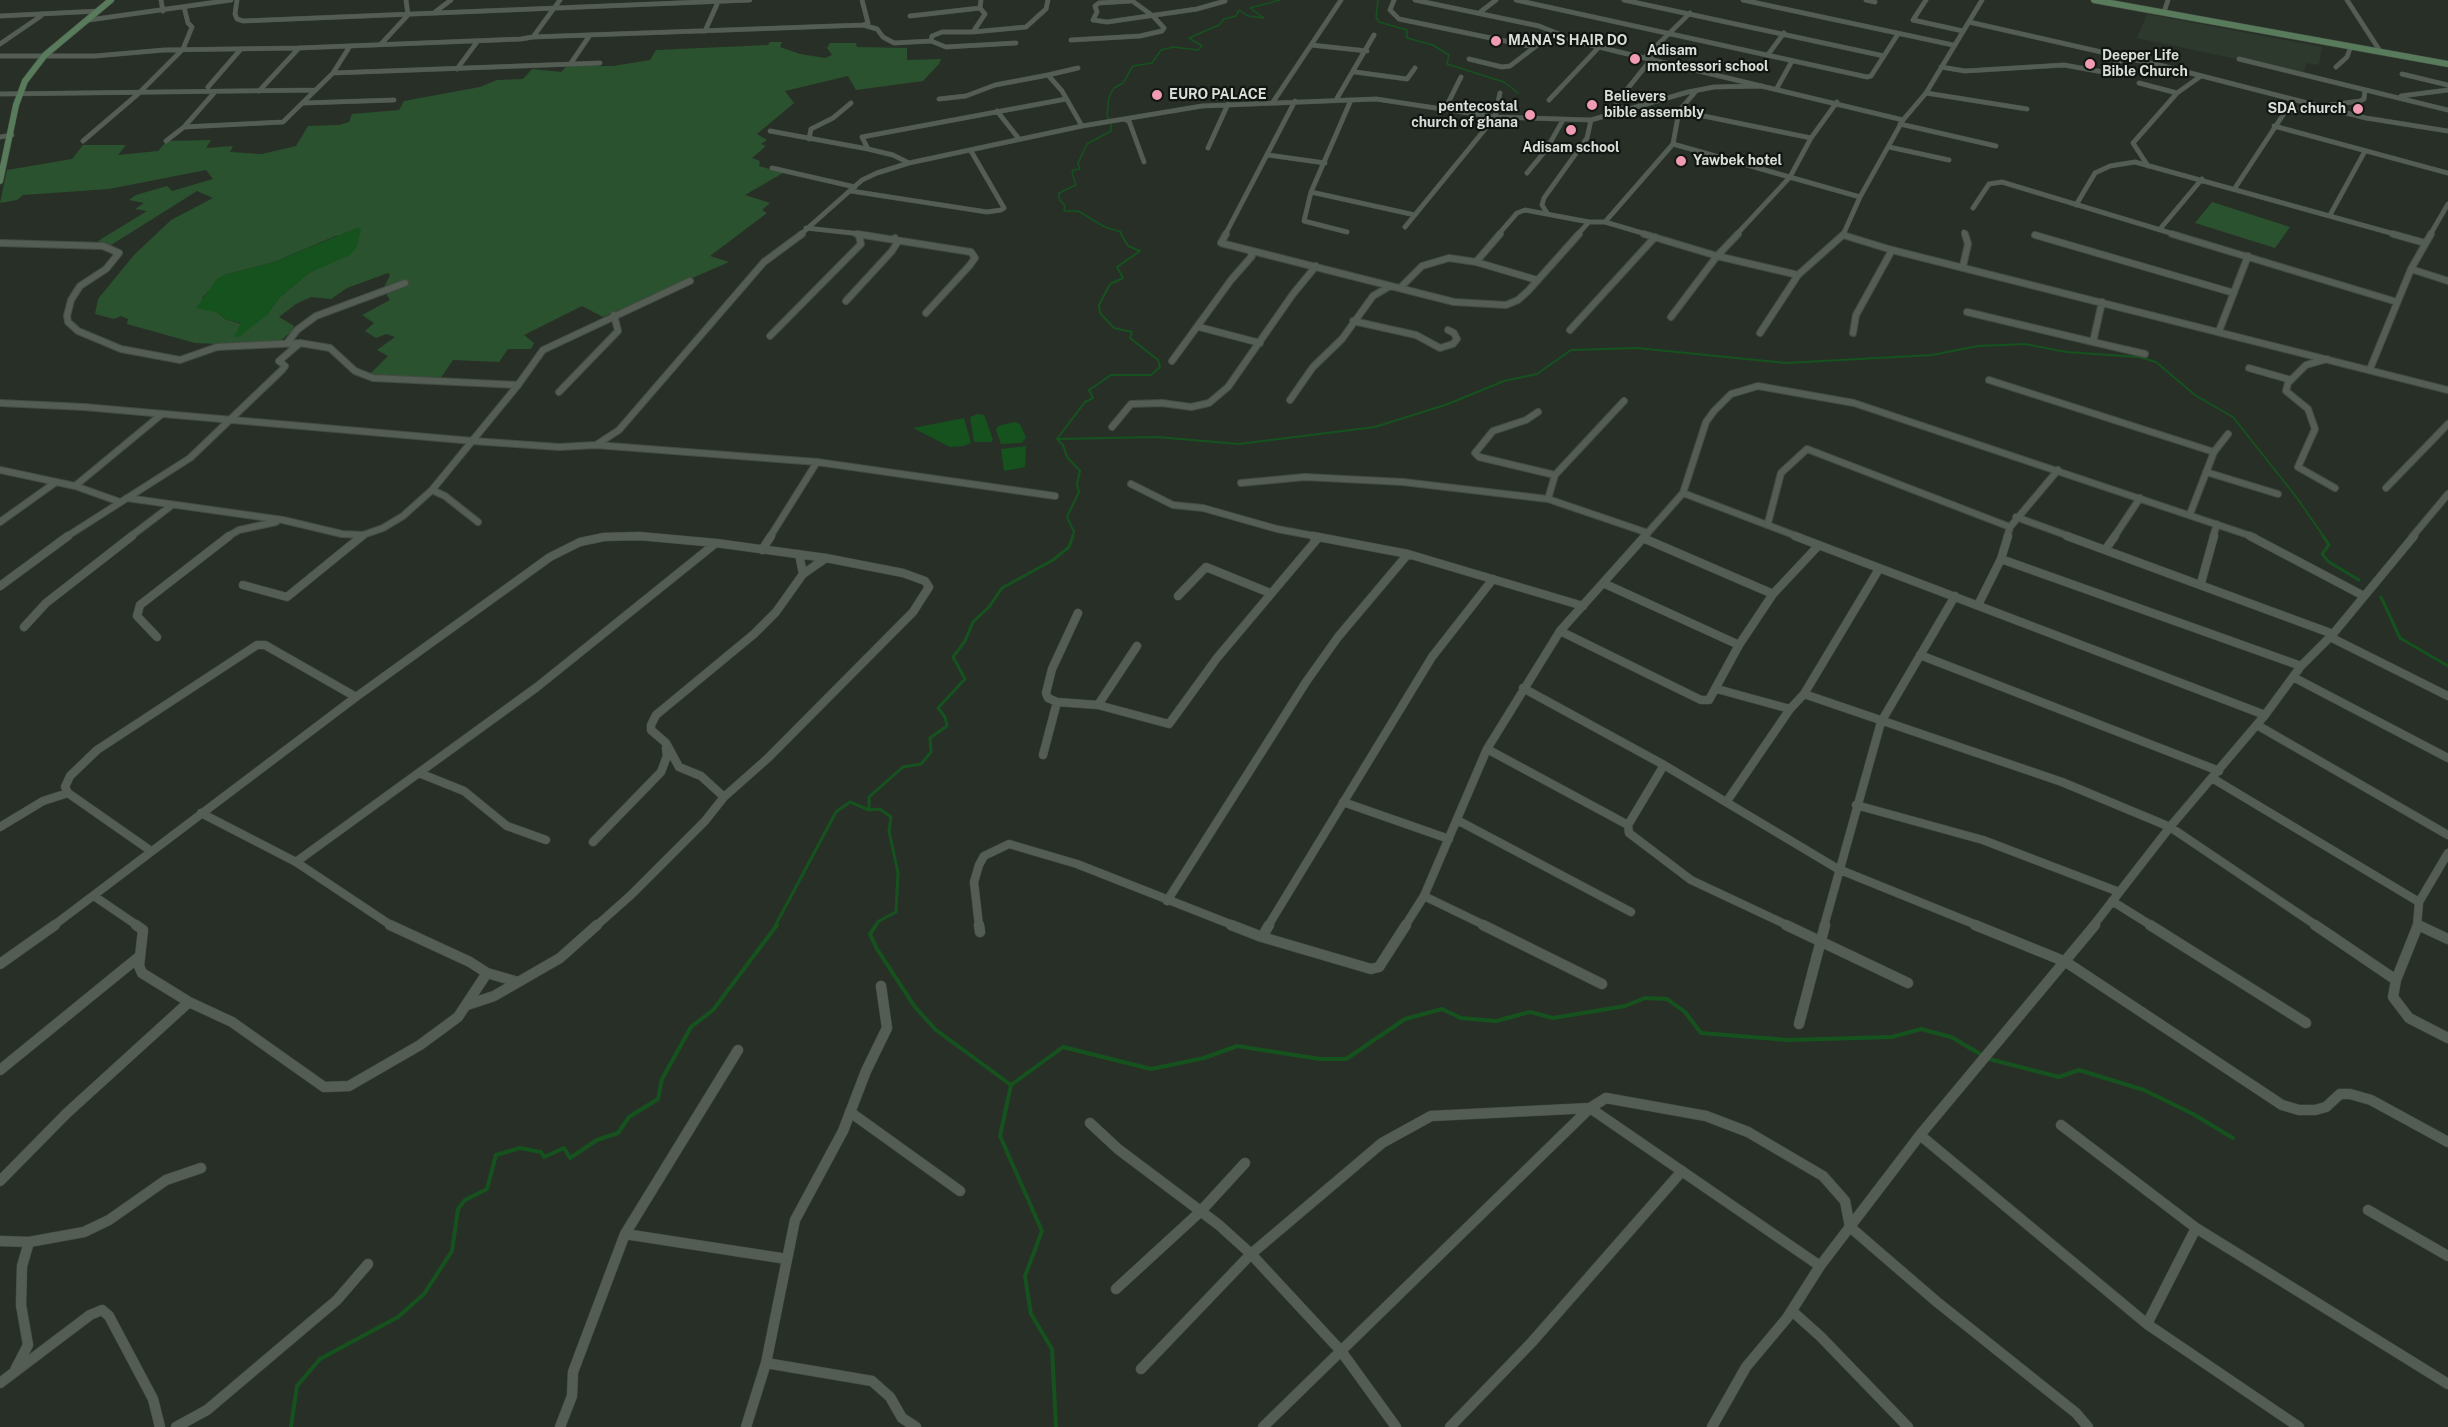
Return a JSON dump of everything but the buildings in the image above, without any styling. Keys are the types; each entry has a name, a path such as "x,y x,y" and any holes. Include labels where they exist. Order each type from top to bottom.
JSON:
{"street":[{"path":"0,181 12,135 19,93 45,55 111,0"},
{"path":"160,0 163,11"},
{"path":"89,20 231,0"},
{"path":"237,0 235,14 237,19 243,21 750,0"},
{"path":"381,44 408,15 406,0"},
{"path":"434,13 451,0"},
{"path":"533,37 560,0"},
{"path":"862,0 867,25"},
{"path":"973,32 985,14 980,8 981,0"},
{"path":"931,41 932,36 942,32 973,32 1026,27 1046,9 1048,0"},
{"path":"1071,40 1158,33 1164,28 1151,14 1131,0 1099,3 1095,6 1097,12 1093,20 1107,22 1151,14 1197,9 1225,1"},
{"path":"1273,102 1341,0"},
{"path":"1394,0 1390,10 1399,20 1534,47"},
{"path":"1415,0 1551,29 1562,38"},
{"path":"1479,13 1496,0"},
{"path":"1516,0 1867,77 1871,76 1898,34"},
{"path":"1624,0 1884,56"},
{"path":"1743,0 1953,45"},
{"path":"1866,0 1875,2"},
{"path":"1926,0 1913,21 1963,31"},
{"path":"1760,333 1798,275 1843,235 1860,197 1901,122 1926,93 1982,0"},
{"path":"2094,0 2448,64"},
{"path":"2164,12 2168,0"},
{"path":"2347,0 2380,51"},
{"path":"705,31 718,2"},
{"path":"83,141 138,94 183,49 192,27 188,23 184,8"},
{"path":"910,16 980,8"},
{"path":"0,16 99,11"},
{"path":"1627,112 1616,105 1617,102 1649,57 1690,13"},
{"path":"0,44 43,15"},
{"path":"1969,22 2326,106 2366,118 2448,131"},
{"path":"0,56 95,56 183,49 477,42 533,37 867,25 894,43 931,41 946,46 1016,43"},
{"path":"1767,56 1784,33"},
{"path":"570,63 590,35"},
{"path":"1336,100 1355,72 1374,35"},
{"path":"1469,59 1502,67 1510,66 1548,37 1562,38 1837,102 1901,122 1996,146"},
{"path":"457,69 477,42"},
{"path":"1311,45 1367,51"},
{"path":"184,127 280,123 304,103 333,73 350,46"},
{"path":"1549,100 1600,46"},
{"path":"2336,67 2347,57 2351,46"},
{"path":"260,91 299,48"},
{"path":"208,87 241,49"},
{"path":"1941,67 1965,71 2064,65 2103,72 2126,58"},
{"path":"2239,60 2448,110"},
{"path":"1777,88 1792,61"},
{"path":"333,73 600,63"},
{"path":"939,99 966,96 995,85 1078,68"},
{"path":"1355,72 1407,79 1415,68"},
{"path":"2402,74 2448,85"},
{"path":"1048,75 1082,126"},
{"path":"2148,166 2133,143 2178,93 2201,76"},
{"path":"1445,109 1461,77"},
{"path":"2139,83 2178,93"},
{"path":"596,445 619,430 765,262 869,176 909,163 1103,122 1228,104 1376,99 1495,117 1591,120 1627,112 1696,91 1762,86"},
{"path":"0,94 316,90"},
{"path":"2235,188 2274,126 2289,110 2361,101 2364,99 2365,90"},
{"path":"2394,97 2448,90"},
{"path":"1605,222 1673,144 1679,111 1696,91"},
{"path":"166,141 184,127 214,93"},
{"path":"1405,227 1495,117 1500,93"},
{"path":"1926,93 2027,110"},
{"path":"868,149 862,137 1066,99"},
{"path":"304,103 394,100"},
{"path":"1347,232 1304,221 1311,192 1352,100"},
{"path":"1294,101 1221,242 1251,253 1263,253 1454,302 1506,305 1518,300 1589,222"},
{"path":"1671,317 1717,256 1790,177 1811,138 1837,102"},
{"path":"809,139 811,129 833,118 851,103"},
{"path":"1208,148 1228,104"},
{"path":"997,111 1019,139"},
{"path":"1679,111 1811,138"},
{"path":"1121,119 1129,121 1144,162"},
{"path":"1527,173 1546,150 1563,120"},
{"path":"1546,213 1542,205 1544,198 1587,138 1591,120"},
{"path":"2274,126 2448,173"},
{"path":"770,131 868,149 893,155 909,163"},
{"path":"0,136 12,135"},
{"path":"1673,144 1860,197"},
{"path":"1889,147 1949,160"},
{"path":"772,168 853,189 987,212 1001,210 1004,208 971,151"},
{"path":"2330,215 2365,151"},
{"path":"1268,155 1325,163"},
{"path":"2076,205 2095,174 2127,162 2202,178 2426,243"},
{"path":"2160,229 2202,178"},
{"path":"1973,208 1989,184 1994,182 2012,184 2397,302"},
{"path":"1311,192 1415,215"},
{"path":"2370,369 2410,269 2446,211 2448,204"},
{"path":"1476,262 1520,211 1546,213 1589,222 1605,222 1717,256 1798,275"},
{"path":"806,228 859,236 895,238 971,252 975,258 926,313"},
{"path":"1963,266 1968,244 1964,232"},
{"path":"1843,235 1892,250 1963,266 2448,390"},
{"path":"2035,235 2234,294"},
{"path":"770,336 861,243 859,236"},
{"path":"1570,330 1655,237"},
{"path":"846,301 892,250 897,243 895,238"},
{"path":"0,243 96,245 119,254 106,269 80,286 71,300 67,316 68,322 78,330 121,349 180,360 216,347 300,342 330,348 355,371 373,378 518,386"},
{"path":"1853,333 1856,315 1892,250"},
{"path":"1172,362 1251,253"},
{"path":"2219,331 2248,255"},
{"path":"1401,288 1422,266 1449,258 1476,262 1537,280"},
{"path":"1112,427 1125,408 1131,404 1162,403 1191,407 1209,403 1228,387 1293,294 1316,266"},
{"path":"2410,269 2448,281"},
{"path":"243,585 287,597 363,535 383,528 403,516 432,490 518,386 543,350 690,281"},
{"path":"288,342 297,330 316,316 405,283"},
{"path":"1290,400 1313,367 1342,339 1373,296 1390,286"},
{"path":"2093,342 2102,302"},
{"path":"1967,312 2034,330 2145,354"},
{"path":"559,392 618,331 614,315"},
{"path":"1353,321 1416,335 1440,348 1453,344 1457,339 1455,333 1448,330"},
{"path":"1198,327 1260,343"},
{"path":"0,586 79,528 190,458 282,370 285,366 279,361 300,342"},
{"path":"2331,359 2306,365 2291,380 2286,391 2308,410 2315,429 2298,467 2301,471 2335,488"},
{"path":"2249,369 2291,380"},
{"path":"1989,380 2214,452"},
{"path":"980,932 974,882 979,865 984,856 1009,844 1077,864 1262,937 1377,969 1424,896 1487,749 1522,688 1560,631 1683,493 1706,422 1731,394 1758,386 1854,403 2190,514 2266,543 2362,596"},
{"path":"1548,500 1555,475 1624,401"},
{"path":"0,403 230,419 473,441 559,447 596,445 817,462 1055,496"},
{"path":"1538,412 1526,420 1492,431 1475,453 1479,457 1555,475"},
{"path":"75,486 162,414"},
{"path":"2386,488 2448,424"},
{"path":"2190,514 2214,452 2228,434"},
{"path":"1768,523 1781,473 1807,449 2010,527"},
{"path":"762,550 817,462"},
{"path":"0,470 75,486 120,502"},
{"path":"1978,605 2001,559 2010,527 2016,517 2058,470"},
{"path":"2206,472 2278,494"},
{"path":"1241,483 1268,479 1350,478 1403,482 1548,500 1646,535 1773,594"},
{"path":"0,522 56,482"},
{"path":"1131,484 1173,505 1203,508 1236,519 1318,538 1408,554 1583,606"},
{"path":"432,490 445,496 478,522"},
{"path":"1683,493 1768,523 1879,569 2265,715"},
{"path":"1712,1427 1746,1367 1792,1311 1820,1266 1920,1135 2066,962 2118,892 2257,725 2301,666 2332,635 2448,494"},
{"path":"127,498 283,520 342,534 363,535"},
{"path":"2105,550 2140,498"},
{"path":"24,627 46,603 172,505"},
{"path":"239,530 243,515"},
{"path":"2016,517 2201,584 2332,635 2448,696"},
{"path":"157,637 137,616 136,612 140,605 198,558 239,530 283,520"},
{"path":"2201,584 2217,524"},
{"path":"0,964 94,896 151,850 356,697 550,557 580,542 604,537 639,536 716,543 826,558 903,573 925,580 929,587 919,604 853,674 820,703 768,758 724,797 645,882 604,921 560,958 494,996 467,1005"},
{"path":"1078,613 1052,669 1046,693 1048,698 1057,702 1098,705 1169,724 1173,723 1217,658 1318,538"},
{"path":"296,862 537,687 716,543"},
{"path":"1560,631 1701,700 1709,700 1739,645 1773,594 1819,545"},
{"path":"799,554 803,574"},
{"path":"1167,901 1305,682 1338,637 1408,554"},
{"path":"724,797 701,776 679,767 666,743 651,730 656,716 754,634 776,612 803,574 826,558"},
{"path":"2001,559 2301,666"},
{"path":"1178,596 1206,567 1270,593"},
{"path":"1727,801 1790,709 1804,694 1879,569"},
{"path":"1262,937 1432,657 1493,579"},
{"path":"1603,583 1739,645"},
{"path":"1799,1024 1838,869 1881,722 1955,596"},
{"path":"151,850 68,793 65,783 97,750 257,645 265,645 356,697"},
{"path":"1098,705 1137,646"},
{"path":"1920,655 2219,771"},
{"path":"2293,677 2448,758"},
{"path":"1522,688 1727,801 1838,869 2066,962 2282,1105 2299,1110 2315,1110 2326,1107 2340,1095 2350,1094 2371,1100 2448,1142"},
{"path":"1717,689 1790,709"},
{"path":"1804,694 2062,782 2170,827 2396,980"},
{"path":"1043,755 1057,702"},
{"path":"2257,725 2448,835"},
{"path":"593,842 661,772 667,756 666,743"},
{"path":"1487,749 1628,825"},
{"path":"1664,765 1628,825 1629,833 1641,844 1691,880 1908,984"},
{"path":"419,772 464,791 507,826 546,840"},
{"path":"2212,778 2419,902"},
{"path":"0,827 43,801 68,793"},
{"path":"1343,802 1449,839"},
{"path":"1856,805 1983,840 2118,892"},
{"path":"201,813 296,862 396,929 470,962 487,973 518,982"},
{"path":"1457,820 1630,912"},
{"path":"2448,853 2445,862 2419,902 2418,924 2396,980 2393,997 2409,1018 2448,1038"},
{"path":"94,896 143,930 144,938 139,966 142,973 189,1002 232,1023 282,1055 315,1082 334,1089 349,1086 398,1059 458,1017 487,973"},
{"path":"1424,896 1602,984"},
{"path":"2112,902 2306,1023"},
{"path":"2418,924 2448,939"},
{"path":"0,1070 8,1066 69,1012 140,956"},
{"path":"746,1427 766,1363 795,1220 843,1131 866,1071 887,1028 881,986"},
{"path":"0,1181 67,1113 189,1002"},
{"path":"560,1427 572,1396 573,1372 625,1234 738,1050"},
{"path":"1263,1427 1590,1108 1606,1098 1706,1116 1748,1132 1823,1176 1845,1201 1850,1227 1937,1302 2076,1413 2088,1427"},
{"path":"1141,1369 1251,1254 1382,1143 1431,1116 1590,1108 1820,1266"},
{"path":"850,1112 960,1191"},
{"path":"1090,1123 1118,1149 1201,1211 1251,1254 1341,1352 1396,1427"},
{"path":"2061,1125 2196,1228 2448,1384"},
{"path":"1920,1135 2147,1324 2299,1427"},
{"path":"1116,1289 1201,1211 1245,1163"},
{"path":"0,1240 29,1242 84,1232 109,1220 166,1180 201,1167"},
{"path":"1450,1427 1532,1342 1682,1171"},
{"path":"2368,1210 2448,1256"},
{"path":"2147,1324 2196,1228"},
{"path":"625,1234 787,1259"},
{"path":"13,1374 28,1345 21,1305 21,1286 22,1266 29,1242"},
{"path":"176,1427 207,1410 336,1300 368,1264"},
{"path":"0,1383 90,1315 102,1310 109,1316 153,1400 160,1427"},
{"path":"1792,1311 1820,1336 1908,1427"},
{"path":"28,1345 46,1350"},
{"path":"766,1363 872,1381 890,1397 902,1418 916,1427"}],"shaded area":[{"path":"2147,14 2322,47 2319,65 2307,63 2303,73 2137,38"},
{"path":"770,42 782,42 780,47 800,54 825,58 832,55 827,48 830,43 856,43 857,47 907,48 907,60 941,59 923,81 856,90 848,76 785,91 794,103 757,134 767,140 761,144 766,146 752,158 760,161 759,166 783,173 745,195 770,203 762,210 767,213 710,256 729,262 603,317 582,306 524,335 534,343 531,349 508,349 499,362 453,360 440,379 370,374 388,356 377,350 395,337 386,334 376,338 365,331 374,323 362,315 390,300 383,289 390,275 388,273 347,288 331,299 311,297 296,304 279,317 294,326 291,332 279,342 243,345 195,343 127,324 128,319 121,316 114,319 95,314 98,299 134,255 171,220 213,198 197,191 111,245 98,241 147,211 135,209 144,203 129,200 136,195 167,186 172,191 213,179 206,170 109,189 23,195 17,200 0,203 7,170 72,159 83,145 126,145 118,155 158,151 167,141 211,140 206,148 233,146 230,152 262,154 296,146 308,126 339,125 349,122 352,114 399,110 404,101 480,87 497,80 523,79 532,69 561,72 567,66 613,66 650,60 656,50 768,45","holes":["338,235 323,266 309,273 279,298 267,315 241,324 225,319 202,298 224,275 274,262"]},
{"path":"2212,202 2290,227 2275,248 2195,223"},
{"path":"357,228 361,229 357,247 350,255 309,273 279,298 267,315 240,336 234,337 241,323 225,319 219,313 196,308 217,279 224,275 274,262"},
{"path":"978,414 984,415 993,440 991,442 974,442 970,417"},
{"path":"964,418 971,443 964,446 950,447 913,428"},
{"path":"1014,422 1020,424 1026,438 1021,443 1001,444 996,430 998,426"},
{"path":"1026,446 1025,467 1004,471 1001,449"}],"waterway":[{"path":"1122,235 1121,232 1105,227 1078,211 1064,211 1065,206 1059,199 1059,193 1076,185 1072,173 1073,170 1080,169 1078,163 1087,144 1111,131 1111,121 1107,116 1109,97 1114,88 1123,83 1133,66 1152,63 1161,50 1173,47 1198,50 1202,46 1189,38 1219,25 1224,19 1236,16 1239,10 1248,16 1264,18 1250,8 1280,0"},
{"path":"1378,0 1376,17 1379,22 1407,30 1407,38 1433,45 1449,55 1447,64 1504,82 1518,93"},
{"path":"1057,439 1085,402 1093,398 1089,390 1111,375 1151,375 1160,367 1158,360 1130,338 1132,332 1114,328 1100,313 1099,305 1110,284 1123,278 1117,267 1140,251 1128,246 1121,234"},
{"path":"1057,439 1157,437 1239,444 1375,427 1448,404 1504,381 1537,374 1571,350 1637,348 1786,363 1932,355 1978,346 2025,344 2066,352 2139,357 2156,362 2195,395 2233,417 2297,498 2324,537"},
{"path":"1057,439 1063,445 1067,457 1080,471 1077,484 1079,492 1067,517 1074,532 1072,537"},
{"path":"869,810 869,797 903,767 921,764 931,752 930,738 947,726 945,717 938,708 965,679 953,657 965,641 973,622 989,607 1002,588 1053,560 1069,547 1073,536"},
{"path":"2323,536 2329,545 2322,554 2329,562 2359,580"},
{"path":"2381,597 2400,638 2448,666"},
{"path":"775,926 836,812 850,802 869,810"},
{"path":"869,810 880,809 891,817 889,831 898,873 896,912 879,921 875,926"},
{"path":"291,1427 297,1386 320,1359 398,1317 424,1294 452,1251 458,1209 465,1200 487,1189 496,1155 520,1148 541,1152 544,1157 564,1148 570,1158 597,1140 618,1133 629,1117 658,1099 662,1079 691,1027 713,1010 777,925"},
{"path":"876,925 870,934 877,949 915,1007 936,1030 1011,1085"},
{"path":"1011,1085 1063,1047 1151,1069 1204,1058 1237,1046 1320,1059 1346,1059 1405,1019 1442,1009 1461,1018 1496,1021 1530,1012 1553,1018 1625,1006 1645,998 1667,999 1685,1012 1701,1033 1788,1040 1892,1037 1921,1029 1951,1037 1989,1059 2059,1077 2079,1070 2144,1090 2193,1114 2233,1138"},
{"path":"1011,1085 1000,1136 1042,1231 1025,1276 1031,1314 1052,1349 1056,1427"}],"place":[{"name":"MANA'S HAIR DO","path":"1496,41"},
{"name":"Adisam montessori school","path":"1635,59"},
{"name":"Deeper Life Bible Church","path":"2090,64"},
{"name":"EURO PALACE","path":"1157,95"},
{"name":"Believers bible assembly","path":"1592,105"},
{"name":"SDA church","path":"2358,109"},
{"name":"pentecostal church of ghana","path":"1530,115"},
{"name":"Adisam school","path":"1571,130"},
{"name":"Yawbek hotel","path":"1681,161"}]}
